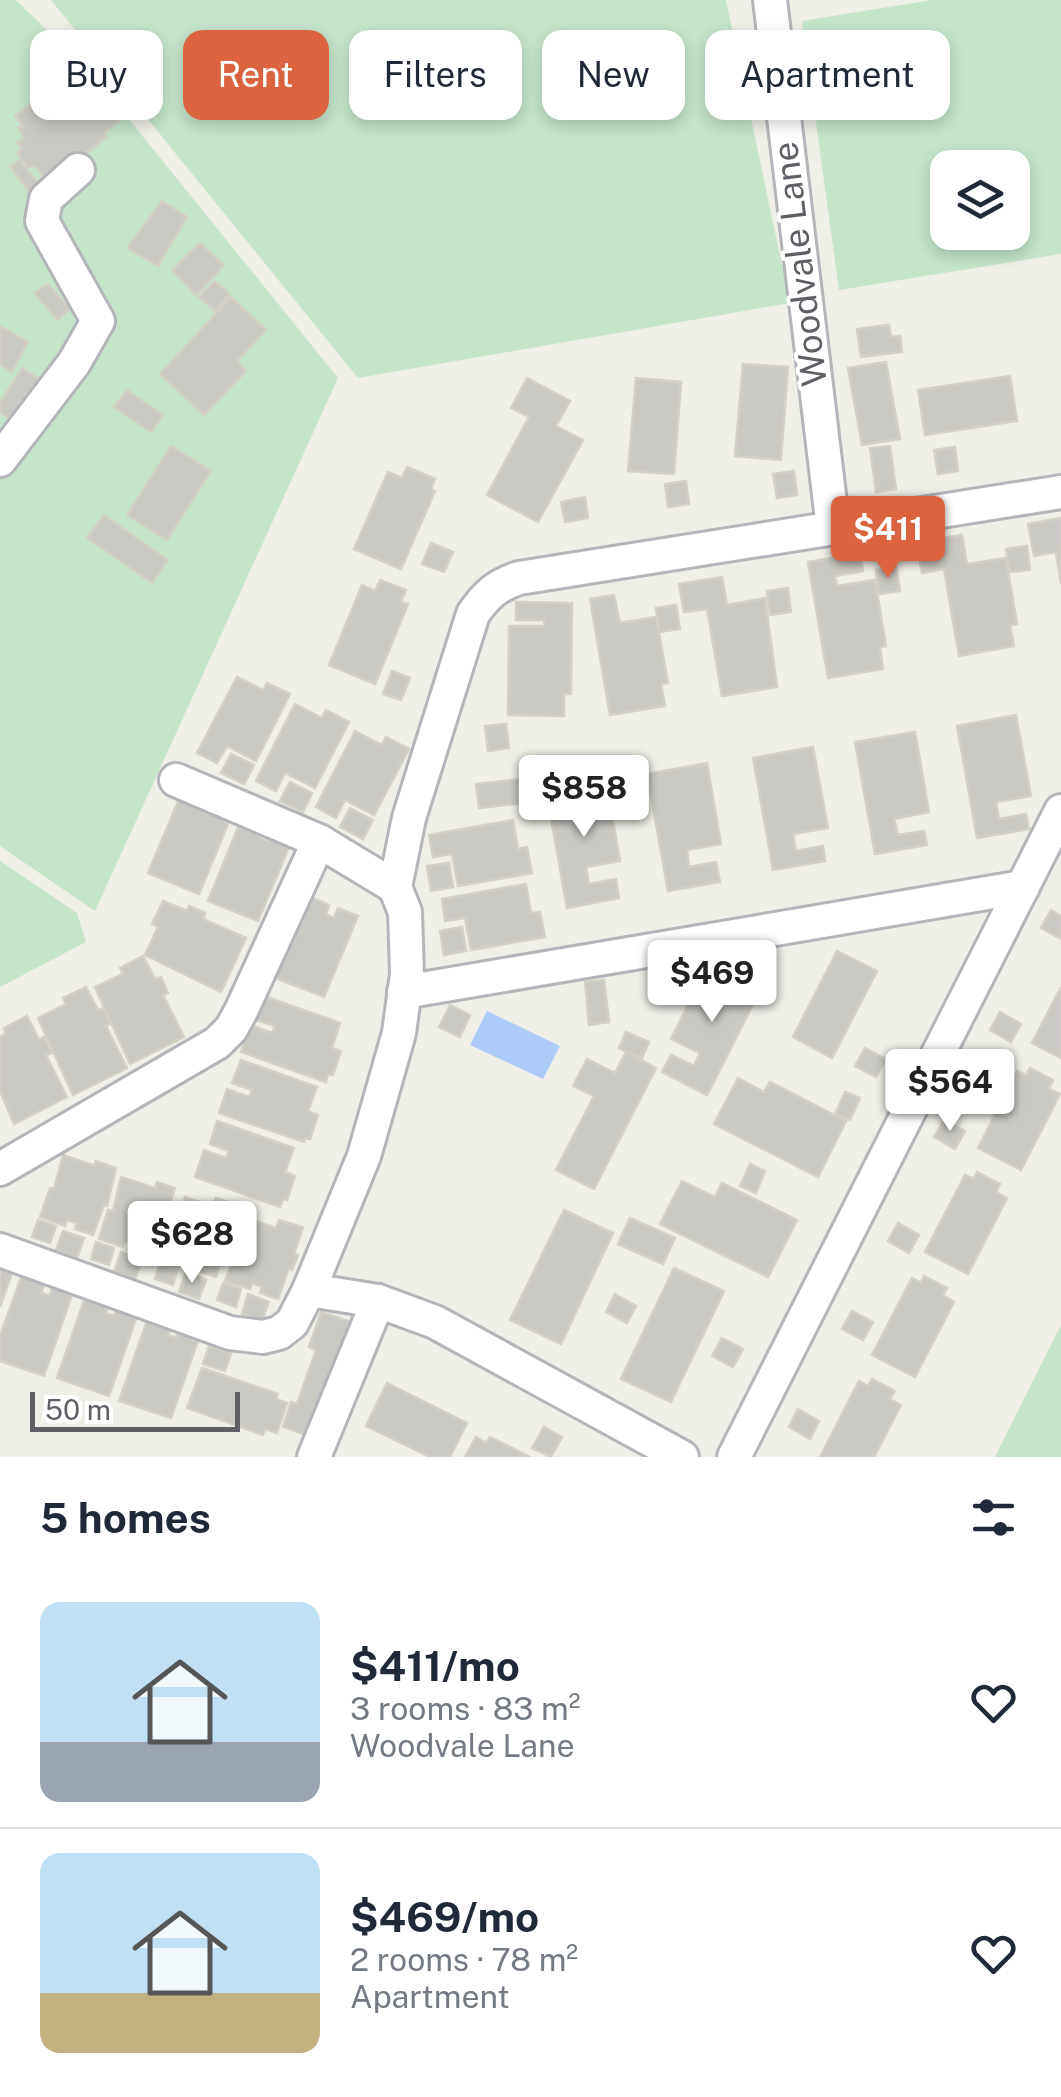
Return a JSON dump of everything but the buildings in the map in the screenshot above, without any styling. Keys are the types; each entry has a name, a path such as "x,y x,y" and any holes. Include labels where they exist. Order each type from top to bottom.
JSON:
{"street":[{"name":"Woodvale Lane","path":"770,0 834,528"},
{"path":"3,462 74,363 98,321 42,221 46,199 78,170"},
{"path":"0,1250 230,1334 248,1337 279,1332 292,1323 364,1156 399,1034 405,912 396,887 409,818 464,636 485,596 500,584 1061,492"},
{"path":"176,780 320,841 396,887"},
{"path":"734,1457 1061,811"},
{"path":"0,1169 218,1043 241,1011 320,841"},
{"path":"404,992 1022,887"},
{"path":"309,1290 378,1300 434,1322 682,1457"},
{"path":"314,1457 378,1300"}],"green space":[{"path":"0,0 16,0 47,30 30,30 30,120 130,120 338,378 95,911 0,846"},
{"path":"51,0 726,0 732,30 705,30 705,120 751,120 790,303 358,378 148,120 163,120 163,30 75,30"},
{"path":"932,0 1061,0 1061,254 839,290 816,120 950,120 950,30 803,30 802,21"},
{"path":"0,861 77,913 86,942 0,987"},
{"path":"1061,1325 1061,1457 995,1457"}],"water":[{"path":"487,1011 560,1046 543,1079 470,1045"}]}
